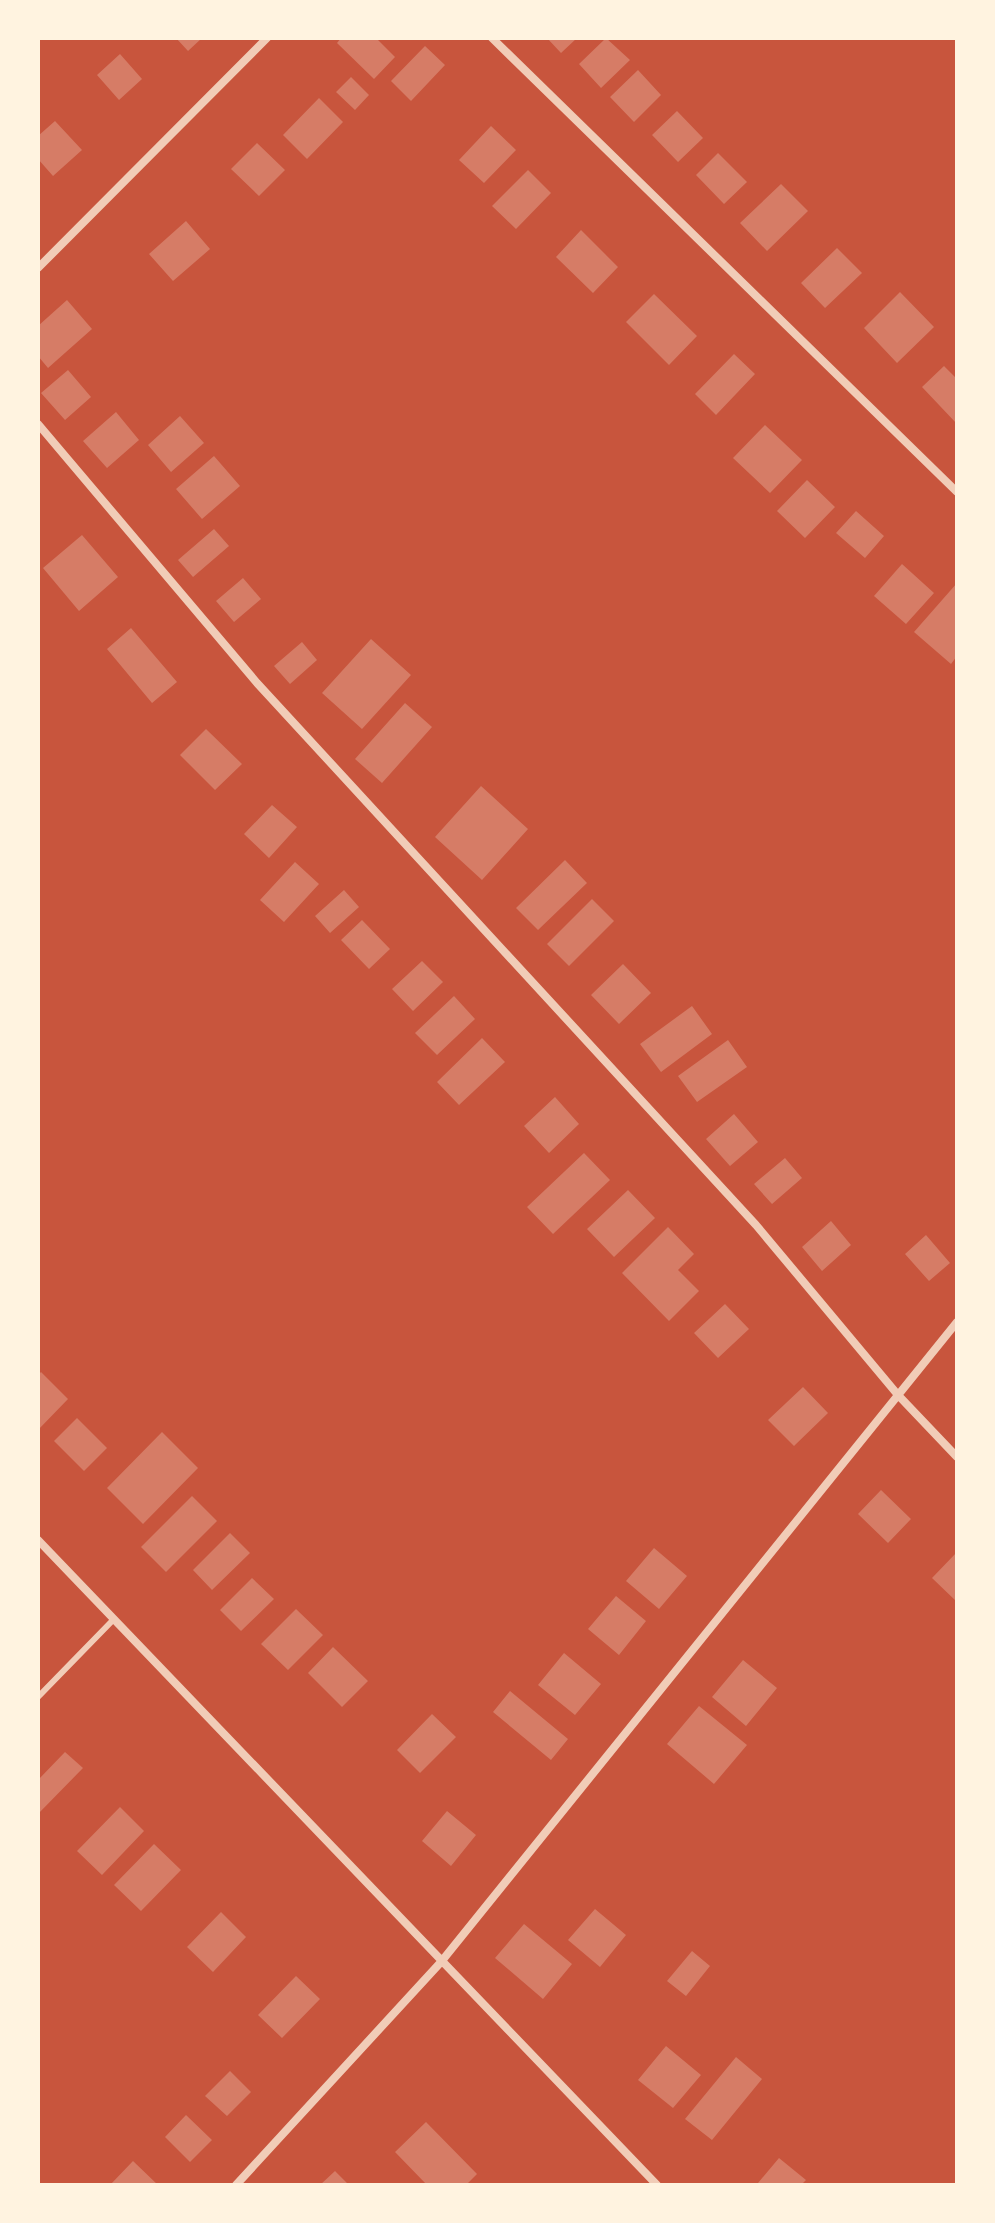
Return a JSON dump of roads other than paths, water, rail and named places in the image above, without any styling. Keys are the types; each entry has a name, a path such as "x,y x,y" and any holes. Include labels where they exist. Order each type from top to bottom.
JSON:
{"street":[{"path":"38,268 267,38"},
{"path":"492,38 957,492"},
{"path":"38,424 257,683 756,1225 898,1395 957,1457"},
{"path":"236,2185 441,1962 957,1322"},
{"path":"38,1540 657,2185"}],"lane":[{"path":"38,1697 114,1619"}]}
